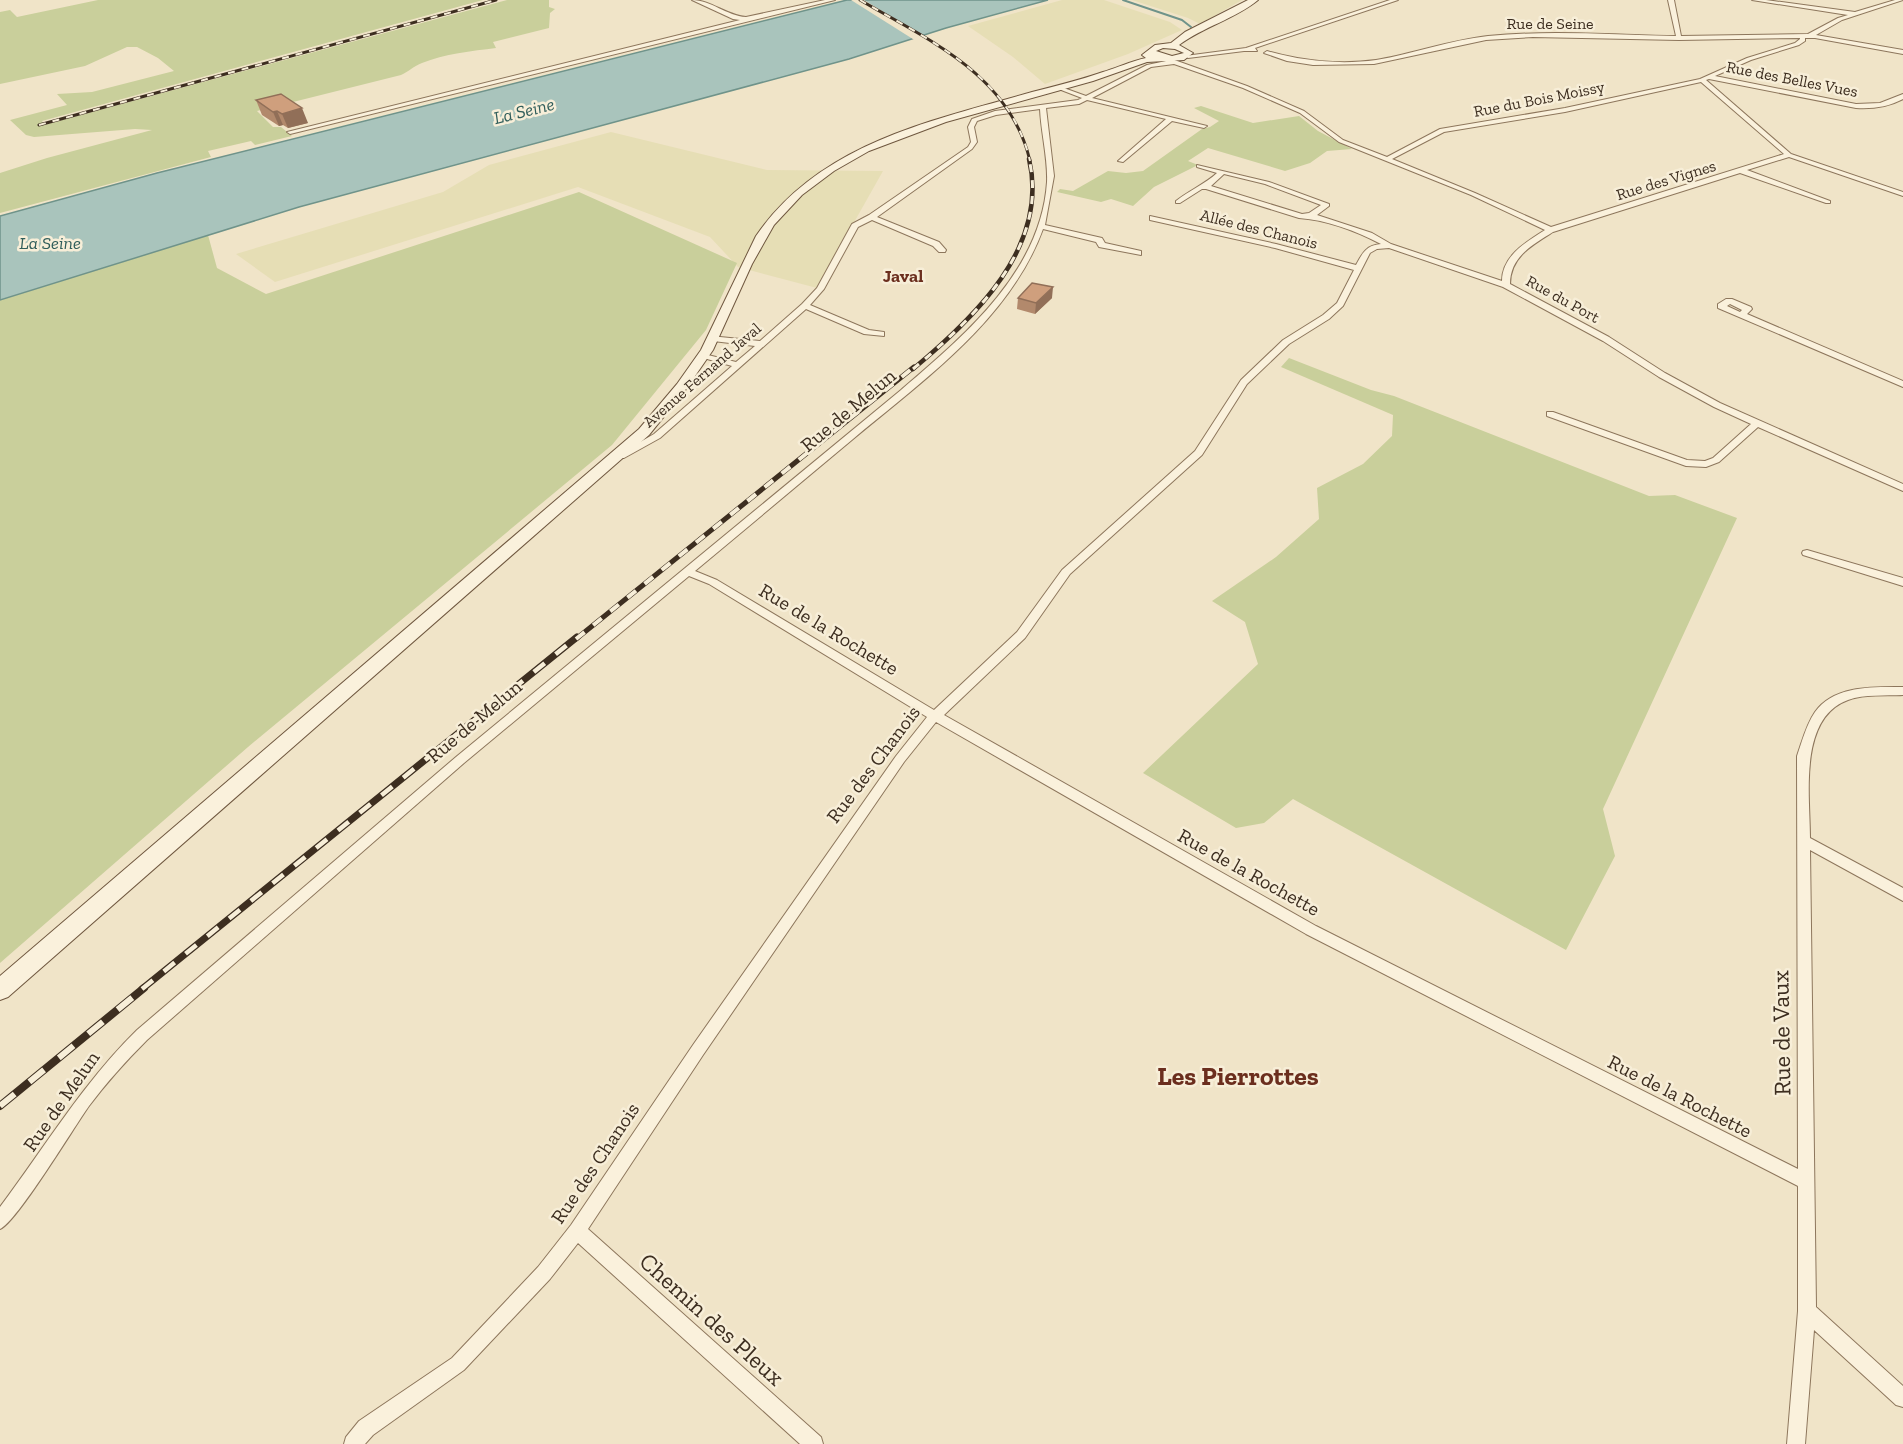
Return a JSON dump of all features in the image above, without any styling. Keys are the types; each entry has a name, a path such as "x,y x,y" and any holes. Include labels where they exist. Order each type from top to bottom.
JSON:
{"main road":[{"path":"1089,79 1152,53 1157,48 1172,46 1188,34 1254,0"},
{"path":"1185,57 1191,38 1216,27 1254,0"},
{"path":"1172,46 1185,57"},
{"path":"1152,53 1164,58"},
{"path":"0,990 614,460 651,424 704,355 762,235 788,202 809,183 826,170 867,148 919,128 1089,79 1149,58 1185,57"}],"street":[{"path":"695,0 735,18 746,19"},
{"path":"290,132 739,23 746,19 832,0"},
{"path":"1043,108 1087,99 1149,66 1185,57 1247,49 1395,0"},
{"path":"1671,0 1679,38"},
{"path":"1755,0 1855,14"},
{"path":"1809,36 1825,26 1855,14 1900,0"},
{"path":"1888,3 1903,7"},
{"name":"Rue de Seine","path":"1247,49 1320,63 1384,62 1420,50 1503,36 1679,38 1809,36 1903,52"},
{"name":"Rue du Bois Moissy","path":"1386,160 1442,130 1565,110 1702,80 1749,59 1794,45 1803,40 1802,36"},
{"path":"1185,57 1302,112 1341,141 1473,194 1550,230"},
{"name":"Rue des Belles Vues","path":"1709,77 1856,106 1888,103 1903,96"},
{"path":"1702,80 1789,155 1903,194"},
{"path":"1059,88 1132,112 1148,112 1204,126"},
{"name":"Avenue Fernand Javal","path":"614,460 657,436 805,306 820,289 855,226 887,207 970,148 974,142 971,127 978,117 1043,108"},
{"name":"Rue de Melun","path":"0,1221 38,1170 82,1101 120,1055 460,760 947,355 1012,286 1042,226 1050,182 1042,126 1043,108"},
{"path":"1121,161 1171,118"},
{"name":"Rue des Vignes","path":"1550,230 1789,155"},
{"path":"1199,166 1267,183 1327,205 1311,215"},
{"path":"1742,171 1828,202"},
{"path":"1206,187 1222,172"},
{"path":"1178,202 1200,187 1206,187 1302,216 1311,215 1369,235 1389,246 1506,285"},
{"path":"872,217 936,244 942,250"},
{"name":"Allée des Chanois","path":"1153,218 1240,237 1358,268"},
{"path":"1042,226 1099,240 1102,244 1138,253"},
{"name":"Rue du Port","path":"1550,230 1522,249 1510,262 1504,276 1506,285 1606,339 1662,375 1756,424 1903,488"},
{"name":"Rue des Chanois","path":"353,1444 366,1428 458,1364 544,1273 577,1231 887,778 935,716 1021,635 1066,572 1198,453 1244,382 1286,342 1326,317 1340,304 1366,252 1375,247 1389,246"},
{"path":"805,306 867,332 881,334"},
{"path":"1741,315 1903,384"},
{"path":"713,338 762,344"},
{"path":"704,355 738,365"},
{"path":"1550,414 1686,463 1706,464 1716,460 1756,424"},
{"path":"1807,553 1903,582"},
{"name":"Rue de la Rochette","path":"687,571 712,582 935,716 1311,930 1806,1182"},
{"name":"Rue de Vaux","path":"1796,1444 1807,1311 1803,756 1820,715 1833,702 1850,695 1903,692"},
{"path":"1803,840 1903,895"},
{"name":"Chemin des Pleux","path":"577,1231 814,1444"},
{"path":"1807,1311 1903,1398"}],"shaded area":[{"path":"1062,0 1104,0 1170,22 1182,30 1128,54 1045,84 1013,57 968,26"},
{"path":"1132,0 1242,0 1200,24"},
{"path":"611,132 767,170 883,171 817,288 738,267 710,237 578,187 275,282 236,254 443,192 489,165"}],"green space":[{"path":"98,0 483,0 42,121 44,125 507,0 549,0 549,7 555,9 550,13 549,28 493,42 496,48 439,57 419,64 401,75 257,111 273,127 281,127 292,136 255,145 251,141 208,151 211,157 0,213 0,173 152,130 135,129 34,137 26,135 10,120 67,105 57,94 92,92 174,71 158,58 137,47 127,47 85,66 0,84 0,12 10,10 17,17"},
{"path":"1201,106 1253,123 1299,116 1318,131 1352,149 1327,151 1310,163 1285,171 1208,148 1188,161 1198,165 1154,187 1133,206 1111,199 1101,202 1057,192 1060,189 1073,191 1108,171 1126,173 1143,171 1202,129 1219,121 1194,108"},
{"path":"579,192 737,263 706,330 612,445 248,747 0,963 0,300 208,235 217,268 266,294"},
{"path":"1289,358 1371,390 1394,396 1649,496 1675,495 1737,518 1603,809 1615,856 1566,950 1293,799 1264,823 1236,828 1143,773 1258,664 1245,622 1212,601 1276,557 1319,519 1317,488 1363,464 1392,436 1393,415 1281,367"}],"water":[{"name":"La Seine","path":"847,0 1048,0 946,28 849,59 299,207 0,300 0,216 157,173"}],"pier":[{"path":"851,0 864,0 926,38 916,41"}],"building":[{"path":"281,94 302,108 282,114 277,111 273,112 256,100"},
{"path":"1032,283 1053,287 1036,303 1018,298"}],"waterway":[{"path":"1123,0 1182,20 1191,27"}],"railway":[{"path":"39,125 496,0"},
{"path":"860,0 939,46 986,83 1005,105 1020,131 1030,161"},
{"path":"913,369 982,304 1017,251 1028,222 1033,191 1029,159"},
{"path":"576,639 914,367"},
{"path":"142,989 577,637"},
{"path":"0,1106 144,988"}],"district":[{"name":"Javal","path":"903,276"},
{"name":"Les Pierrottes","path":"1238,1076"}]}
